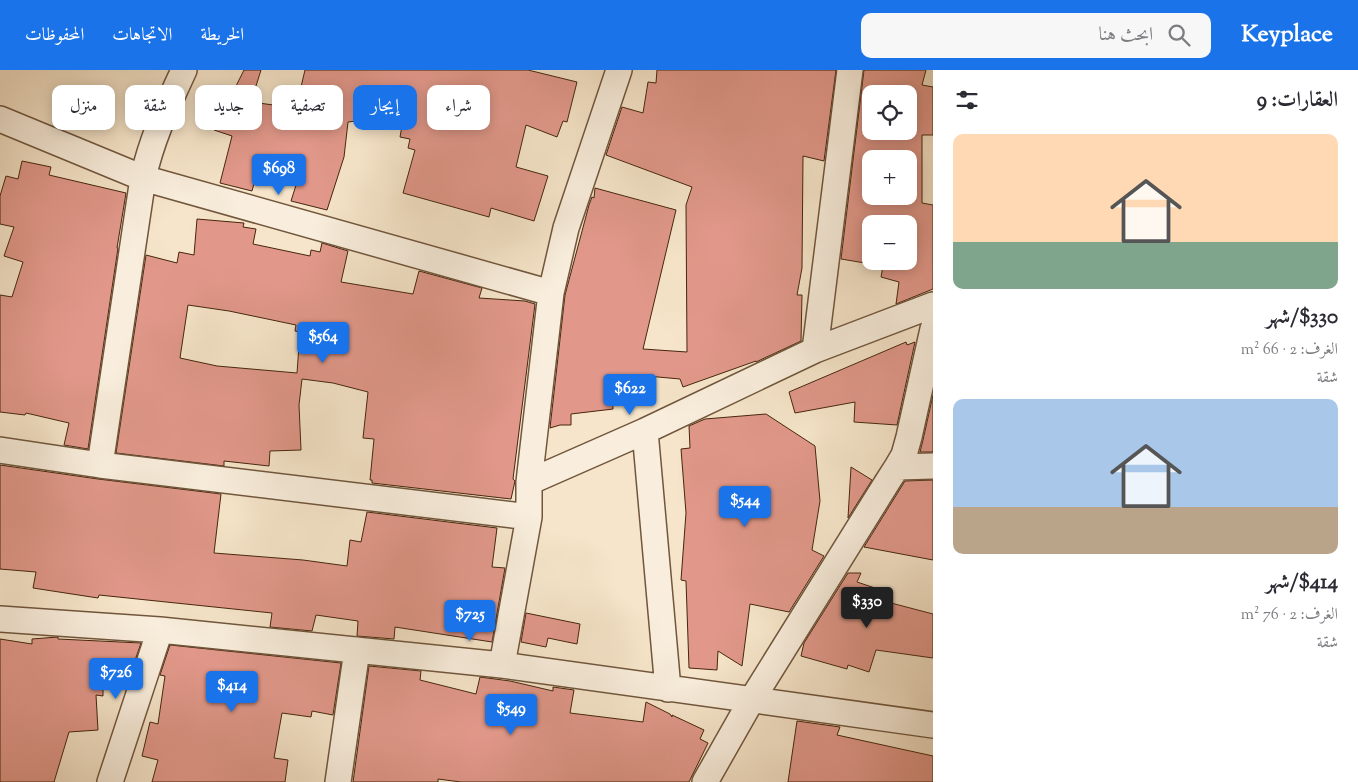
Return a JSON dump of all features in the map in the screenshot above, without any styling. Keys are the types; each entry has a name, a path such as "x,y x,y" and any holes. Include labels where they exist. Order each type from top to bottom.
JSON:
{"street":[{"path":"100,465 143,178 149,151 156,132 184,70"},
{"path":"502,665 529,517 529,482 551,293 566,228 619,70"},
{"path":"815,350 850,70"},
{"path":"0,119 143,178 551,293"},
{"path":"529,482 645,431 815,350 933,305"},
{"path":"705,782 751,701 898,467 909,437 933,329"},
{"path":"645,431 668,689"},
{"path":"0,450 100,465 529,517"},
{"path":"898,467 933,466"},
{"path":"0,619 160,630 502,665 933,725"},
{"path":"110,782 160,630"},
{"path":"338,782 357,650"}],"building":[{"path":"244,70 261,70 256,85 236,85"},
{"path":"305,70 528,70 577,82 567,122 563,121 557,137 526,125 516,167 548,176 534,221 491,208 489,217 403,193 415,150 408,148 410,139 400,137 401,130 417,130 417,85 353,85 353,121 348,122 344,157 327,210 291,201 297,182 258,169 252,191 220,183 232,136 214,130 262,130 262,103 272,105 272,130 343,130 343,85 301,85"},
{"path":"657,70 836,70 824,161 803,156 802,268 797,295 802,295 801,341 756,362 683,387 680,379 647,376 647,382 620,381 619,393 612,392 613,409 571,414 571,425 560,425 550,428 565,295 589,205 592,197 594,198 595,188 676,210 643,349 687,352 686,205 692,187 606,155 622,107 643,113 648,82 656,83"},
{"path":"864,70 926,70 922,85 933,87 933,135 922,135 922,203 933,205 933,289 896,304 899,282 881,277 882,270 917,270 917,215 862,215 862,262 841,259 862,86 862,140 917,140 917,85 862,85"},
{"path":"22,161 51,167 49,175 126,193 88,449 64,445 69,423 26,413 25,415 0,412 0,295 12,297 23,262 4,256 14,227 0,224 0,196 6,176 18,179"},
{"path":"197,219 244,223 243,227 256,229 253,244 310,256 311,250 320,252 322,243 348,251 341,282 413,294 419,271 482,288 479,298 525,301 535,304 513,479 515,481 511,499 372,483 372,480 370,480 374,439 363,438 368,392 333,383 302,379 299,405 301,450 270,451 269,466 224,461 224,466 116,453 146,255 177,263 179,252 194,255","holes":["188,305 229,311 296,325 295,331 300,332 297,373 217,366 180,358"]},
{"path":"906,342 907,345 915,342 897,425 854,422 855,402 795,413 789,392"},
{"path":"933,395 933,452 920,452 923,440"},
{"path":"766,414 815,446 820,501 812,550 824,556 789,612 750,604 742,666 718,651 717,670 689,668 686,581 681,580 686,513 681,449 690,448 689,426 705,419"},
{"path":"0,465 221,494 214,553 303,560 347,566 350,540 361,542 367,512 497,528 492,567 505,568 492,642 395,627 394,639 357,636 358,621 316,615 312,631 270,627 272,613 99,595 98,598 33,588 36,572 0,569"},
{"path":"851,467 872,480 848,518"},
{"path":"933,480 933,560 864,547 905,481"},
{"path":"848,573 861,573 857,582 875,588 872,598 933,614 933,658 876,650 869,672 848,665 847,669 801,656 804,643"},
{"path":"526,613 580,624 577,644 548,638 546,647 521,642"},
{"path":"58,637 58,639 141,643 132,669 108,664 108,674 103,674 103,696 96,695 98,730 69,732 54,782 0,782 0,639 32,644 32,639"},
{"path":"170,645 341,663 333,715 312,711 311,717 282,713 274,758 288,760 285,782 152,782 158,760 142,756 150,722 158,724 165,676 160,675"},
{"path":"369,666 421,671 420,680 476,694 480,677 510,681 553,691 553,687 574,690 570,713 643,722 646,702 670,714 672,717 672,715 704,730 700,739 708,743 689,782 461,782 438,779 438,782 353,782"},
{"path":"797,721 840,727 837,735 933,756 933,782 788,782"}]}
